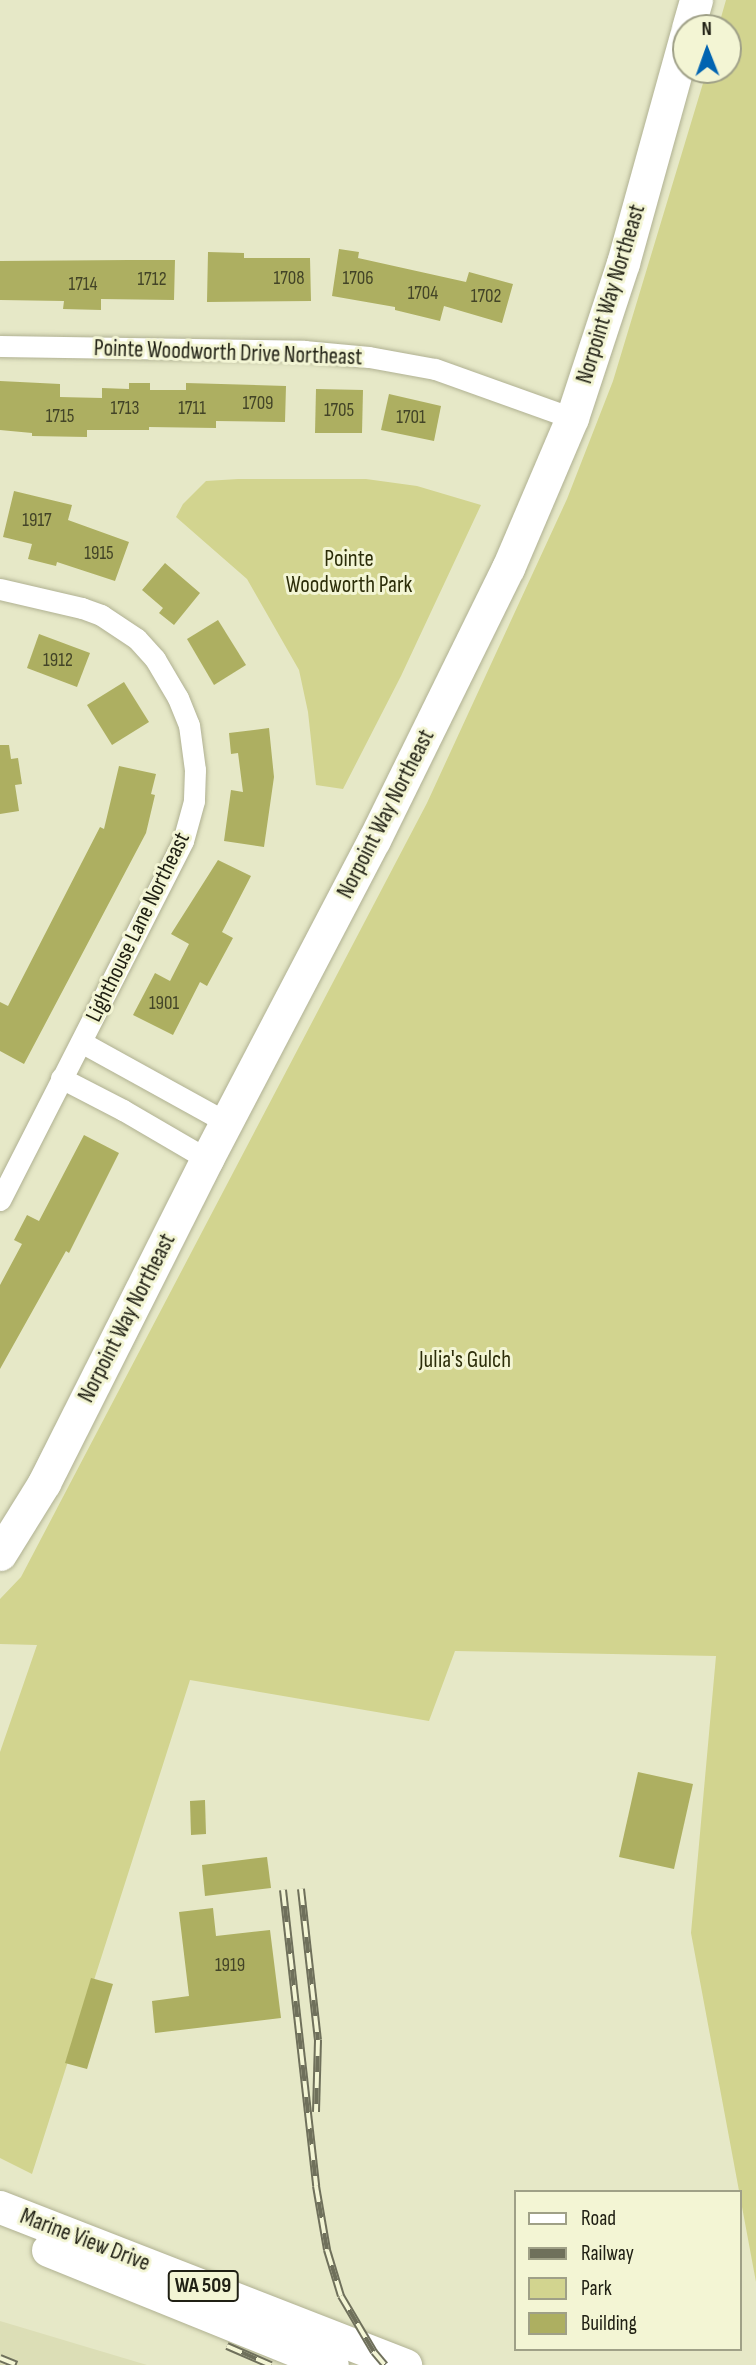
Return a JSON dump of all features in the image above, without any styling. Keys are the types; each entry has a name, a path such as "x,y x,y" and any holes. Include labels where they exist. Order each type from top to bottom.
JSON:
{"main road":[{"name":"Norpoint Way Northeast","path":"0,1554 44,1483 206,1159 433,722 508,568 572,418 623,263 673,84"},
{"name":"Marine View Drive","path":"0,2207 405,2365"},
{"name":"Marine View Drive","path":"0,2231 332,2365"}],"street":[{"name":"Pointe Woodworth Drive Northeast","path":"0,345 304,351 369,356 435,369 572,418"},
{"name":"Lighthouse Lane Northeast","path":"0,589 82,608 120,626 155,659 169,678 188,725 195,770 194,801 183,841 81,1042"},
{"path":"0,1200 81,1042 226,1122"},
{"path":"61,1078 123,1110 206,1159"}],"shaded area":[{"path":"0,2321 147,2365 0,2365"}],"green space":[{"name":"Julia's Gulch","path":"726,0 756,0 756,2282 742,2207 742,2190 739,2190 691,1933 716,1656 455,1651 429,1721 190,1680 32,2174 0,2158 0,1752 37,1645 0,1644 0,1599 21,1577 427,803 567,499 613,381 703,84 742,84 742,14 722,14"},
{"name":"Pointe Woodworth Park","path":"366,479 417,486 481,505 401,676 343,789 316,785 308,712 299,670 247,579 176,517 183,504 206,481"}],"building":[{"path":"339,249 359,252 358,258 466,282 469,272 513,284 502,323 444,306 440,321 395,310 395,307 332,296"},
{"path":"208,252 244,253 244,258 310,258 311,301 207,302"},
{"path":"175,260 174,300 101,299 101,310 63,309 64,301 0,300 0,261"},
{"path":"0,381 60,384 60,397 102,398 102,388 129,389 129,383 150,383 150,390 186,390 186,383 286,386 285,422 216,421 216,428 149,427 149,430 87,430 87,437 32,436 32,433 0,430"},
{"path":"316,389 363,390 362,433 315,433"},
{"path":"389,394 441,406 434,441 381,430"},
{"path":"14,491 72,505 68,520 129,542 115,581 57,562 56,566 28,559 32,544 3,537"},
{"path":"165,563 200,593 174,625 159,613 163,608 142,590"},
{"path":"218,620 246,665 214,685 187,639"},
{"path":"39,634 90,653 77,687 27,668"},
{"path":"124,682 149,722 112,745 87,705"},
{"path":"269,728 274,777 264,847 224,841 231,790 243,792 238,753 231,754 229,733"},
{"path":"0,745 9,745 11,759 18,758 22,784 15,785 19,811 0,814"},
{"path":"119,766 156,774 151,794 155,795 146,833 24,1064 0,1051 0,1002 8,1006 100,827 104,829"},
{"path":"218,860 251,876 222,932 233,938 207,986 200,982 173,1035 133,1015 155,973 170,981 189,944 171,934"},
{"path":"84,1135 119,1153 69,1253 66,1251 0,1369 0,1285 22,1244 14,1240 27,1215 39,1221"},
{"path":"638,1772 693,1784 674,1869 619,1857"},
{"path":"205,1800 206,1834 191,1835 190,1801"},
{"path":"267,1857 271,1888 205,1896 202,1865"},
{"path":"213,1908 216,1936 270,1930 281,2018 155,2033 152,2001 189,1996 179,1912"},
{"path":"91,1978 113,1984 87,2069 65,2063"}],"railway":[{"path":"301,1889 318,2040 316,2112"},
{"path":"283,1890 316,2186 327,2250 341,2296 374,2352 385,2365"},
{"path":"227,2346 271,2365"},
{"path":"0,2358 17,2365"}]}
